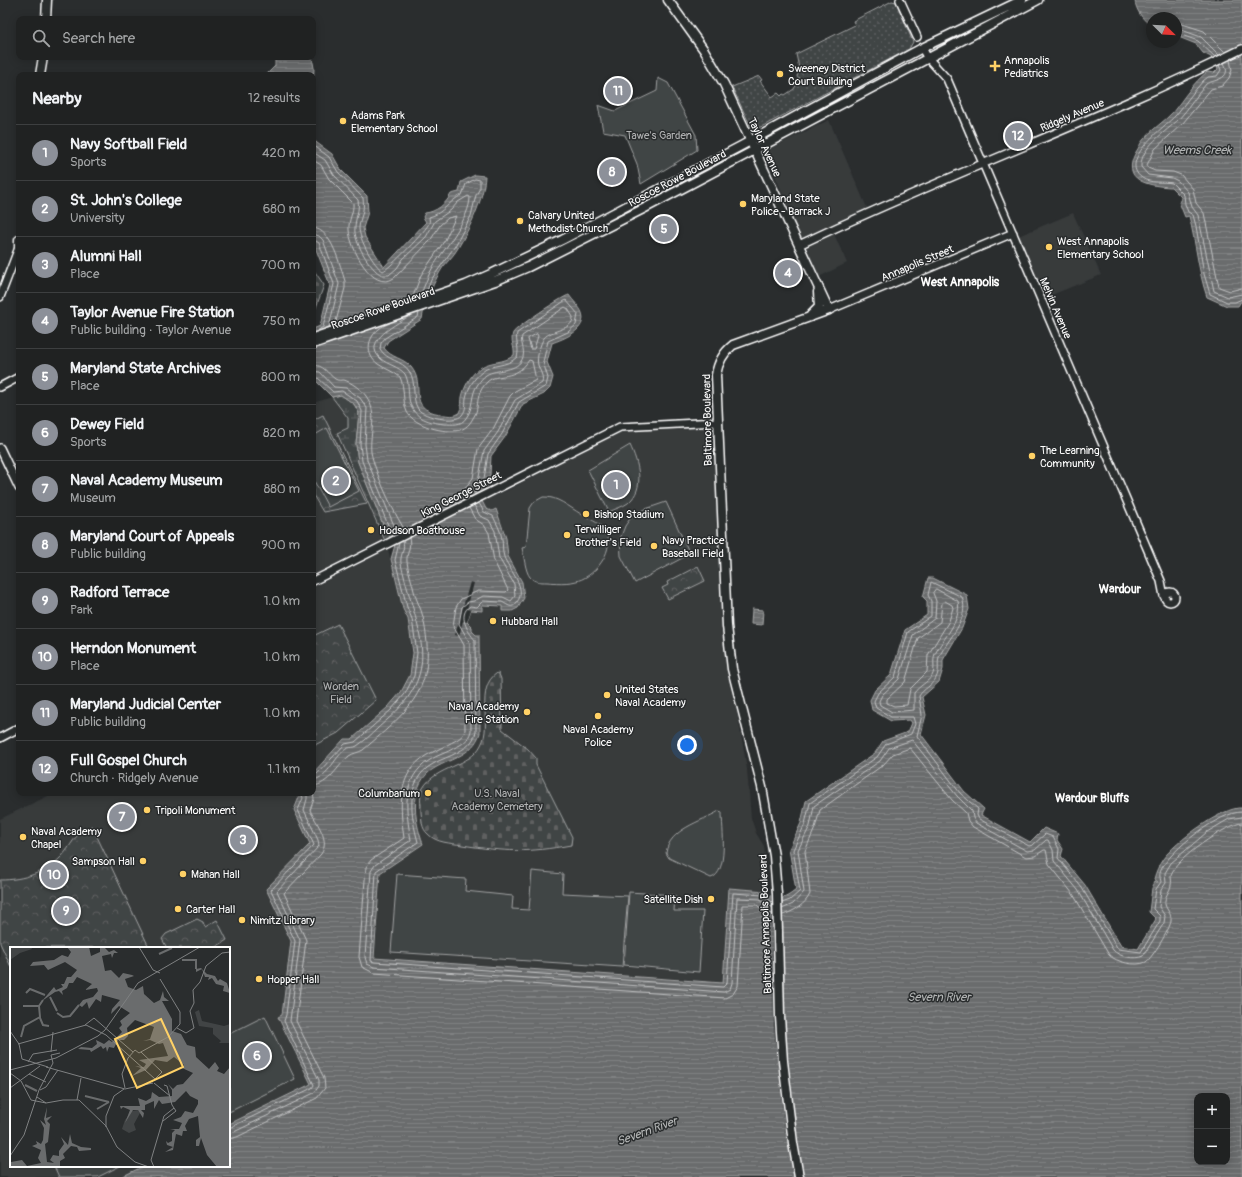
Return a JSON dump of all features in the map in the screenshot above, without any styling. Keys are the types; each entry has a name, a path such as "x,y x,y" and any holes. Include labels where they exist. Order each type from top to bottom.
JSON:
{"main road":[{"path":"46,16 47,0"},
{"name":"Taylor Avenue","path":"668,0 711,60 751,141 829,310"},
{"path":"900,0 917,37"},
{"name":"Roscoe Rowe Boulevard","path":"316,343 446,295 555,243 751,141 922,48 1022,0"},
{"name":"Roscoe Rowe Boulevard","path":"316,337 446,295 495,281 541,260 641,210 927,57 1038,0"},
{"name":"Melvin Avenue","path":"922,48 927,57 947,80 1167,594"},
{"name":"Ridgely Avenue","path":"799,245 983,164 1143,97 1242,49"},
{"path":"40,72 42,60"},
{"name":"Annapolis Street","path":"829,310 1013,233"},
{"path":"0,297 16,255"},
{"path":"808,318 817,310 820,304 816,281"},
{"name":"Baltimore Boulevard","path":"724,554 717,422 716,375 718,364 724,353 738,343 829,310"},
{"path":"0,386 16,378"},
{"name":"King George Street","path":"316,579 620,427 717,422"},
{"path":"0,448 16,477"},
{"name":"Baltimore Annapolis Boulevard","path":"724,554 727,626 732,669 762,787 771,840 777,894 779,1005 782,1061 792,1143 799,1177"},
{"path":"0,738 16,730"}],"shaded area":[{"path":"829,120 871,217 834,234 847,263 819,277 805,248 765,151"},
{"path":"1073,213 1101,275 1044,298 1016,237"},
{"path":"332,397 348,418 348,428 337,433 385,541 316,576 316,402"},
{"name":"United States Naval Academy","path":"652,428 705,428 713,433 715,438 719,509 717,527 722,566 724,634 747,769 751,818 756,833 764,846 767,876 766,891 729,888 723,983 374,958 380,873 423,844 417,826 416,805 418,786 422,779 435,768 472,748 480,733 479,635 476,635 472,631 472,627 467,622 471,610 482,611 482,605 502,606 512,611 522,604 522,582 508,556 503,528 496,509 492,511 486,509 482,501 506,491 617,432"},
{"path":"388,549 403,609 408,619 412,655 410,675 401,691 386,708 350,741 343,740 316,769 316,585"},
{"path":"48,796 298,797 293,810 310,844 291,941 282,1016 278,1018 311,1084 230,1124 230,947 10,947 10,1167 142,1167 121,1177 0,1177 0,819"}],"green space":[{"path":"892,1 896,2 913,42 909,49 763,126 755,129 751,127 732,87 759,76 762,80 760,81 772,97 778,93 781,96 783,94 785,95 794,89 800,78 797,77 799,68 796,54 855,25 853,21"},
{"name":"Tawe's Garden","path":"658,78 668,83 696,135 697,150 641,184 637,164 625,135 603,131 598,105 615,111 657,91"},
{"path":"316,273 324,285 316,308"},
{"path":"341,395 354,404 359,413 356,444 358,462 384,527 392,537 385,541 337,433 348,428 348,418 332,397"},
{"path":"323,415 367,504 323,512 316,500 316,418"},
{"path":"327,428 359,491 328,507 316,485 316,434"},
{"path":"630,445 638,467 639,483 637,490 634,497 628,503 609,512 588,470"},
{"name":"Terwilliger Brother's Field","path":"543,497 558,500 596,522 604,529 607,535 608,549 597,568 586,577 577,581 557,583 535,581 528,574 522,548 526,547 530,508 534,502"},
{"name":"Navy Practice Baseball Field","path":"666,502 690,554 635,583 621,556 620,539 625,526 634,513"},
{"path":"698,566 705,581 668,599 662,588 668,585 667,582"},
{"name":"Worden Field","path":"338,624 376,700 338,733 316,744 316,635"},
{"name":"U.S. Naval Academy Cemetery","path":"497,673 501,679 502,729 528,749 536,758 536,765 572,837 571,845 516,851 491,849 439,841 431,837 424,829 421,812 422,790 436,775 469,758 481,745 485,727 486,688 490,680"},
{"path":"719,811 722,812 723,849 720,868 717,874 711,878 669,858 666,853 668,845 679,832"},
{"path":"92,826 149,947 10,947 10,965 0,943 0,880 26,877 49,867 62,856 74,839"},
{"path":"532,871 563,874 562,893 628,896 622,967 391,952 397,874 466,879 465,891 513,896 512,909 529,910"},
{"path":"629,892 675,895 674,911 703,911 699,972 624,965"},
{"path":"197,919 203,922 205,927 217,920 227,940 216,947 166,947 162,939 166,934"},
{"path":"265,1016 295,1079 230,1112 230,1034"},
{"path":"54,1167 118,1167 98,1177 59,1177"}],"water":[{"name":"Weems Creek","path":"1135,0 1242,0 1242,300 1238,306 1227,306 1207,297 1201,277 1189,216 1185,217 1179,202 1181,201 1181,197 1171,187 1154,185 1139,180 1134,176 1132,170 1132,162 1143,141 1173,112 1202,76 1207,72 1214,73 1218,69 1211,57 1203,53 1196,44 1182,38 1182,12 1146,12 1146,22 1140,15 1135,4"},
{"path":"275,60 313,60 314,72 269,72 275,66"},
{"name":"Severn River","path":"316,142 332,154 341,170 367,196 368,212 363,228 365,237 384,267 426,222 423,217 425,213 437,209 449,198 451,194 459,192 461,182 475,175 485,176 482,194 472,222 453,256 443,267 437,278 427,299 422,319 388,341 384,348 390,354 411,367 415,374 420,402 423,407 429,411 449,416 458,414 461,408 464,389 474,374 484,366 506,360 514,355 512,339 513,333 530,319 558,301 569,295 581,311 583,319 578,329 573,333 552,343 547,362 553,377 550,388 544,394 523,404 505,437 491,456 490,475 486,488 478,493 486,509 492,511 496,509 506,538 508,556 522,582 524,598 518,608 512,611 502,611 502,606 482,605 482,611 471,610 467,622 472,627 472,631 476,635 479,635 480,733 477,740 467,751 435,768 426,775 420,783 417,792 416,813 417,824 423,844 380,873 374,958 723,983 729,888 766,891 773,898 777,899 784,898 796,890 789,849 801,823 806,801 875,753 883,741 908,732 912,723 910,720 891,721 872,710 870,700 875,690 891,675 905,630 927,615 927,601 923,597 928,578 933,578 967,595 969,609 962,628 943,660 943,669 939,682 922,697 926,715 921,734 964,791 984,809 981,815 1030,842 1044,828 1058,834 1057,840 1063,849 1061,856 1085,885 1121,946 1138,949 1156,919 1149,912 1152,888 1155,882 1158,882 1154,879 1158,868 1169,852 1188,835 1212,819 1223,813 1242,808 1242,1177 121,1177 142,1167 230,1167 230,1124 311,1084 278,1017 282,1015 291,941 266,889 310,844 294,810 299,797 298,796 316,796 316,770 344,739 352,739 388,707 401,692 410,675 413,653 408,619 403,609 391,559 395,545 384,527 358,462 356,444 359,413 354,404 341,395 332,397 316,381 316,328 320,326 330,285 316,250"},
{"path":"752,609 763,610 762,625 751,624"}],"pier":[{"path":"470,582 474,583 467,609 471,610 467,622 463,621 459,636 455,635"},
{"path":"771,895 779,898 782,897 785,1028 796,1126 804,1177 794,1177 785,1128 774,1027"}],"place":[{"name":"Annapolis Pediatrics","path":"995,66"},
{"name":"Sweeney District Court Building","path":"780,74"},
{"name":"Maryland Judicial Center","path":"618,91"},
{"name":"Adams Park Elementary School","path":"343,121"},
{"name":"Full Gospel Church","path":"1018,136"},
{"name":"Maryland Court of Appeals","path":"612,172"},
{"name":"Maryland State Police - Barrack J","path":"743,204"},
{"name":"Calvary United Methodist Church","path":"520,221"},
{"name":"Maryland State Archives","path":"664,229"},
{"name":"West Annapolis Elementary School","path":"1049,247"},
{"name":"Taylor Avenue Fire Station","path":"788,273"},
{"name":"The Learning Community","path":"1032,456"},
{"name":"St. John's College","path":"336,481"},
{"name":"Navy Softball Field","path":"616,485"},
{"name":"Bishop Stadium","path":"586,514"},
{"name":"Hodson Boathouse","path":"371,530"},
{"name":"Terwilliger Brother's Field","path":"567,535"},
{"name":"Navy Practice Baseball Field","path":"654,546"},
{"name":"Hubbard Hall","path":"493,621"},
{"name":"United States Naval Academy","path":"607,695"},
{"name":"Naval Academy Fire Station","path":"527,712"},
{"name":"Naval Academy Police","path":"598,716"},
{"name":"Columbarium","path":"428,793"},
{"name":"Tripoli Monument","path":"147,810"},
{"name":"Naval Academy Museum","path":"122,817"},
{"name":"Naval Academy Chapel","path":"23,837"},
{"name":"Alumni Hall","path":"243,840"},
{"name":"Sampson Hall","path":"143,861"},
{"name":"Mahan Hall","path":"183,874"},
{"name":"Herndon Monument","path":"54,875"},
{"name":"Satellite Dish","path":"711,899"},
{"name":"Carter Hall","path":"178,909"},
{"name":"Radford Terrace","path":"66,911"},
{"name":"Nimitz Library","path":"242,920"},
{"name":"Hopper Hall","path":"259,979"},
{"name":"Dewey Field","path":"257,1056"}],"district":[{"name":"West Annapolis","path":"960,282"},
{"name":"Wardour","path":"1120,589"},
{"name":"Wardour Bluffs","path":"1092,798"}]}
